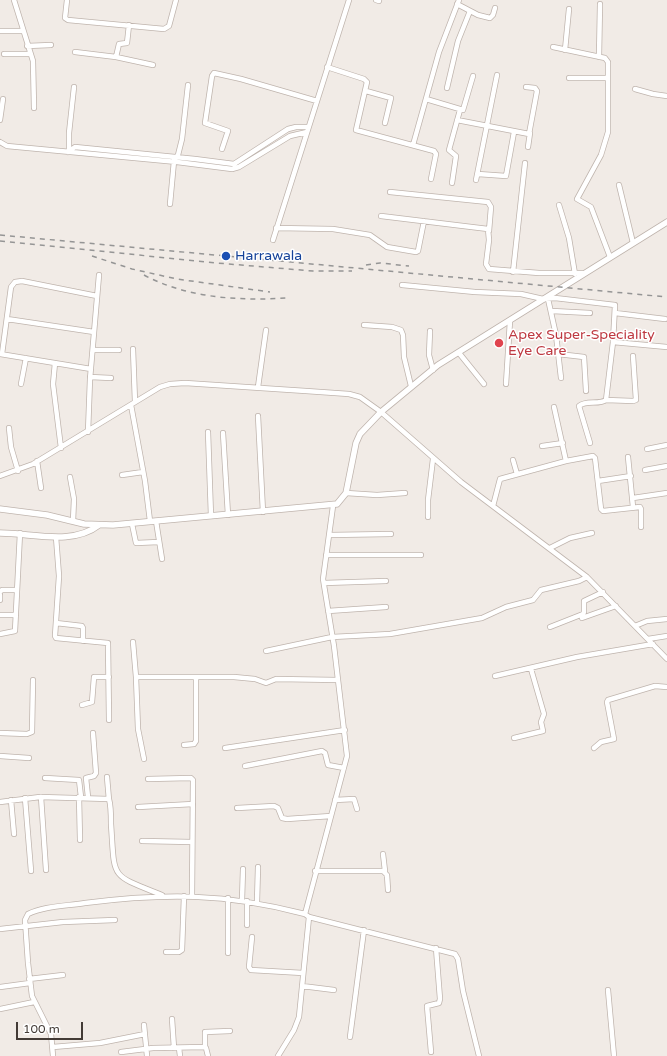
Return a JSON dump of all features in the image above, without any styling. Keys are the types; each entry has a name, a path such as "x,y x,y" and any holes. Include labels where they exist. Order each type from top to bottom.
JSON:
{"street":[{"path":"14,0 33,64 34,108"},
{"path":"67,0 65,18 68,20 166,29 176,0"},
{"path":"273,240 349,0"},
{"path":"413,145 439,52 458,2 470,11 490,18 493,15 495,8"},
{"path":"598,57 600,4"},
{"path":"565,50 569,9"},
{"path":"447,88 458,41 470,11"},
{"path":"116,57 120,44 127,43 129,25"},
{"path":"0,31 22,31"},
{"path":"27,46 51,45"},
{"path":"553,47 608,60 608,132 601,155 577,199 591,207 610,257"},
{"path":"75,52 116,57 153,65"},
{"path":"4,54 30,54"},
{"path":"327,67 366,80 368,84 356,130 435,152 431,179"},
{"path":"222,149 228,131 205,123 212,76 214,73 241,79 317,101"},
{"path":"476,180 497,75"},
{"path":"426,99 463,110 465,108 473,76"},
{"path":"569,78 608,78"},
{"path":"170,204 176,159 182,139 188,85"},
{"path":"68,151 74,87"},
{"path":"526,87 535,88 537,91 528,147"},
{"path":"635,89 667,96"},
{"path":"366,92 390,98 385,123"},
{"path":"0,120 3,99"},
{"path":"452,184 456,156 449,150 460,110"},
{"path":"457,120 486,127 530,134"},
{"path":"0,142 7,146 176,159 235,166 288,129 296,127 307,130"},
{"path":"478,174 506,176 514,132"},
{"path":"513,272 525,163"},
{"path":"619,185 633,243"},
{"path":"390,192 488,202 492,207 486,266 489,269 513,272 584,273"},
{"path":"558,205 569,238 575,274"},
{"path":"381,216 486,229 489,231"},
{"path":"276,228 333,229 370,235 387,247 416,252 420,247 424,221"},
{"path":"0,509 47,514 72,521 99,525 132,524 333,506 342,500 346,493 356,443 360,434 381,412 411,386 432,370 667,222"},
{"path":"88,432 90,377 99,275"},
{"path":"91,369 1,354 11,287 15,282 22,281 97,296"},
{"path":"402,285 449,290 522,294 546,299 555,298 615,304 613,342 606,400"},
{"path":"546,299 552,311 561,378"},
{"path":"552,311 590,313"},
{"path":"615,313 665,320"},
{"path":"7,319 94,332"},
{"path":"506,384 510,321"},
{"path":"364,324 392,327 401,330 403,335 404,357 411,386"},
{"path":"258,388 266,330"},
{"path":"430,331 429,355 432,370"},
{"path":"613,342 667,347"},
{"path":"133,349 133,403 143,472 162,559"},
{"path":"93,350 119,350"},
{"path":"459,353 484,384"},
{"path":"558,354 584,357 586,391"},
{"path":"590,443 579,406 582,403 602,402 606,400 633,402 636,400 633,356"},
{"path":"21,384 26,358"},
{"path":"55,363 53,384 61,448"},
{"path":"90,377 111,378"},
{"path":"0,476 18,471 37,461 88,432 160,387 170,384 185,383 355,395 381,412 433,458 493,506 587,577 667,659"},
{"path":"554,407 566,461"},
{"path":"258,416 263,512"},
{"path":"9,428 11,447 18,471"},
{"path":"208,432 211,516"},
{"path":"223,433 228,515"},
{"path":"542,446 563,443"},
{"path":"647,449 667,445"},
{"path":"493,506 500,479 566,461 592,456 594,458 603,511 640,507 641,527"},
{"path":"628,457 633,507"},
{"path":"428,517 428,500 433,458"},
{"path":"513,460 517,474"},
{"path":"37,461 41,488"},
{"path":"645,470 667,466"},
{"path":"122,475 143,472"},
{"path":"598,481 631,476"},
{"path":"70,477 74,499 72,521"},
{"path":"346,493 377,495 405,493"},
{"path":"633,498 667,493"},
{"path":"278,1056 298,1021 307,915 315,871 347,756 345,730 324,584 326,555 333,506"},
{"path":"132,524 136,543 159,542"},
{"path":"0,533 20,533 56,537 79,536 92,531 99,525"},
{"path":"0,634 14,632 20,533"},
{"path":"550,548 570,538 592,533"},
{"path":"330,535 391,534"},
{"path":"56,537 59,576 55,637 108,643 109,720"},
{"path":"326,555 420,555"},
{"path":"266,651 332,637 390,634 482,618 506,607 533,600 541,590 579,581 587,577"},
{"path":"324,584 386,581"},
{"path":"0,600 2,590 17,590"},
{"path":"550,627 583,614 584,601 603,592"},
{"path":"582,618 616,606"},
{"path":"328,611 386,608"},
{"path":"0,615 16,615"},
{"path":"635,626 647,621 667,619"},
{"path":"56,623 82,626 83,641"},
{"path":"648,639 667,636"},
{"path":"133,642 138,729 144,759"},
{"path":"495,676 531,669 577,657 653,644"},
{"path":"514,738 543,731 541,722 544,714 531,669"},
{"path":"82,705 92,702 94,677 109,677"},
{"path":"136,677 234,677 255,679 266,683 276,679 338,680"},
{"path":"184,745 194,744 196,741 196,678"},
{"path":"0,733 27,734 32,732 33,680"},
{"path":"594,748 601,742 614,739 607,702 608,700 656,686 667,687"},
{"path":"225,748 345,730"},
{"path":"88,797 86,778 94,776 96,773 93,733"},
{"path":"245,766 322,751 325,753 328,766 344,768"},
{"path":"0,756 29,758"},
{"path":"108,777 112,853 116,872 124,880 164,896"},
{"path":"45,778 79,780 80,840"},
{"path":"148,779 190,778 194,782 192,896"},
{"path":"0,802 42,796 88,797 109,800"},
{"path":"42,796 46,870"},
{"path":"25,798 31,871"},
{"path":"335,800 354,798 357,809"},
{"path":"11,800 14,834"},
{"path":"138,807 193,804"},
{"path":"237,808 274,806 284,819 331,816"},
{"path":"142,841 192,842"},
{"path":"383,854 388,890"},
{"path":"257,902 258,867"},
{"path":"243,869 247,925"},
{"path":"315,871 385,871"},
{"path":"53,1056 52,1034 34,1002 30,981 26,916 30,913 115,900 164,896 192,896 228,898 257,902 452,952 458,959 466,1002 480,1056"},
{"path":"166,952 179,952 182,950 184,896"},
{"path":"228,898 228,953"},
{"path":"0,930 26,926 115,920"},
{"path":"350,1037 364,930"},
{"path":"252,936 249,967 251,970 303,973"},
{"path":"431,1052 427,1007 428,1005 439,1002 440,999 436,948"},
{"path":"0,986 63,974"},
{"path":"302,986 334,990"},
{"path":"608,990 614,1056"},
{"path":"0,1009 34,1002"},
{"path":"172,1019 176,1048 180,1056"},
{"path":"144,1025 147,1056"},
{"path":"208,1056 205,1047 205,1032 230,1031"},
{"path":"53,1047 95,1043 145,1034"},
{"path":"121,1052 147,1049 205,1047"}],"railway":[{"path":"0,235 667,297"},
{"path":"0,241 217,263 313,271 352,271"},
{"path":"92,256 132,269 177,279 270,292"},
{"path":"366,265 380,263 409,266"},
{"path":"144,275 160,283 178,289 213,296 250,299 286,298"}],"place":[{"name":"Harrawala","path":"226,256"},
{"name":"Apex Super-Speciality Eye Care","path":"499,343"}]}
